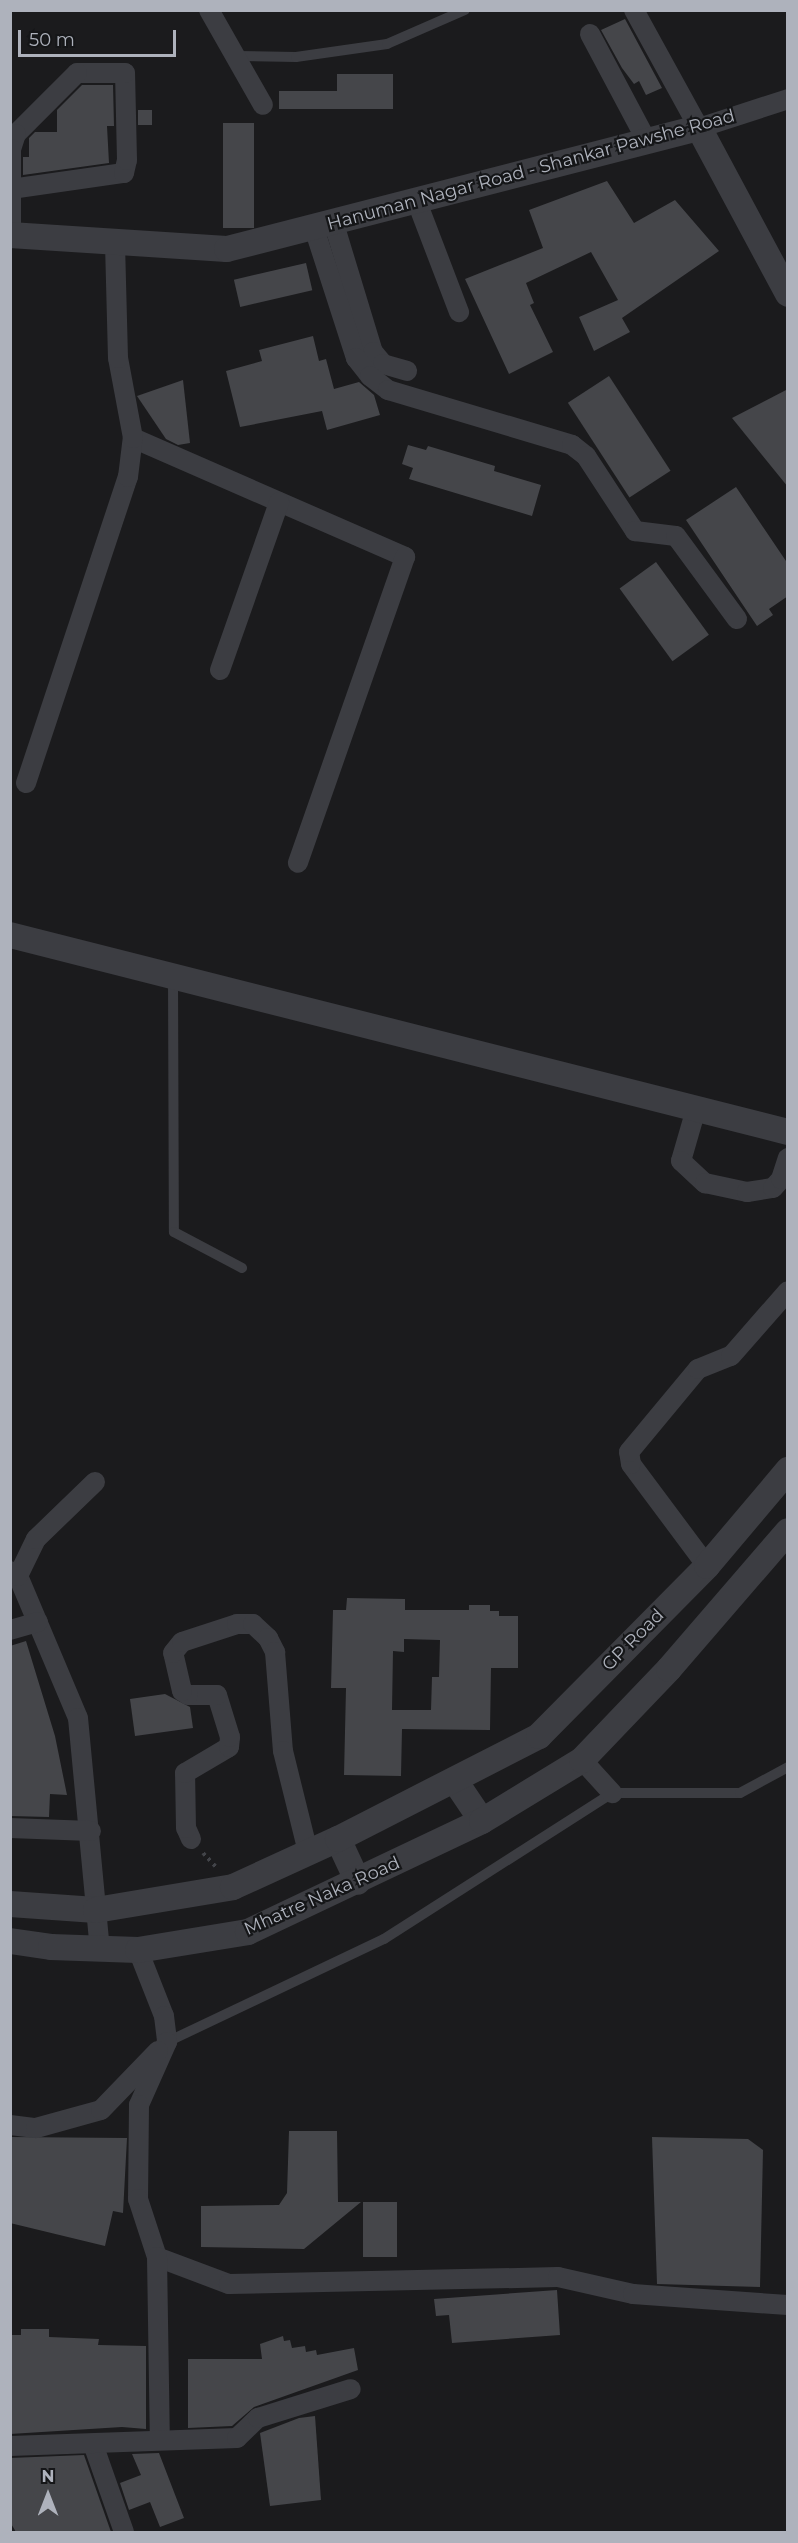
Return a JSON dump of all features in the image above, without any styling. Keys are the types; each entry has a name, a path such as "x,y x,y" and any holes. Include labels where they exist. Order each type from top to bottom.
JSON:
{"street":[{"path":"209,10 264,105"},
{"path":"634,10 788,294"},
{"path":"590,34 647,141"},
{"path":"11,189 124,173 127,160 125,73 82,71 72,75 16,135 11,149 11,189 11,235"},
{"name":"Hanuman Nagar Road - Shankar Pawshe Road","path":"11,235 227,249 324,226 699,128 788,99"},
{"path":"417,202 459,312"},
{"path":"324,226 373,352 383,364 407,371"},
{"path":"324,226 356,358 370,376 388,390 572,445 586,456 635,531 676,536 737,619"},
{"path":"26,783 128,477 133,438 118,358 115,242"},
{"path":"133,438 405,557 298,862"},
{"path":"220,670 279,502"},
{"path":"10,935 173,973 788,1132"},
{"path":"696,1109 681,1161 705,1184 747,1192 773,1188 781,1179 788,1158"},
{"path":"706,1566 631,1464 630,1452 698,1369 731,1356 788,1291"},
{"name":"GP Road","path":"455,1781 538,1736 706,1566 788,1470"},
{"path":"94,1482 36,1539 14,1573 38,1622 78,1718 91,1832 100,1950"},
{"path":"10,1904 96,1910 233,1887 338,1839 455,1781 482,1821 582,1760 669,1669 788,1531"},
{"path":"10,1630 38,1622"},
{"path":"191,1839 186,1828 185,1773 229,1747 230,1737 217,1695 188,1695 182,1690 173,1653 183,1642 237,1624 253,1624 268,1638 275,1652 283,1751 308,1852"},
{"path":"582,1760 612,1793"},
{"name":"Mhatre Naka Road","path":"10,1941 100,1950 138,1950 248,1932 358,1882 482,1821"},
{"path":"10,1828 91,1832"},
{"path":"338,1839 358,1882"},
{"path":"138,1950 164,2016 167,2042 139,2105 138,2199 157,2258 160,2438"},
{"path":"10,2125 36,2128 100,2110 167,2042"},
{"path":"157,2258 229,2284 558,2277 633,2294 788,2305"},
{"path":"10,2446 93,2444 160,2438 237,2438 258,2418 351,2389"},
{"path":"93,2444 124,2532"}],"lane":[{"path":"235,56 296,57 387,44 465,10"},
{"path":"173,973 174,1232 242,1268"},
{"path":"167,2042 384,1939 612,1793 740,1793 788,1767"}],"path":[{"path":"191,1839 233,1887"}],"building":[{"path":"625,19 662,88 646,95 639,81 634,84 622,68 601,30"},
{"path":"337,74 393,74 393,109 279,109 279,91 337,91"},
{"path":"82,85 113,85 114,126 107,126 109,163 23,175 23,157 29,157 29,138 35,132 57,132 57,110"},
{"path":"138,110 152,110 152,125 138,125"},
{"path":"223,123 254,123 254,228 223,228"},
{"path":"607,181 634,223 675,200 719,251 622,318 630,332 594,351 579,317 618,300 591,252 526,283 534,303 530,305 553,352 509,374 465,279 543,248 529,210"},
{"path":"306,263 312,290 240,307 234,280"},
{"path":"313,336 319,361 326,359 334,389 359,382 374,395 380,415 327,430 322,411 240,427 226,371 262,361 259,350"},
{"path":"609,376 671,471 629,497 568,403"},
{"path":"183,380 190,443 178,445 166,439 137,396"},
{"path":"788,389 788,487 732,418"},
{"path":"408,445 426,450 428,446 495,466 494,471 541,485 532,516 409,479 413,468 402,464"},
{"path":"736,487 788,564 788,596 769,609 773,615 757,626 686,520"},
{"path":"656,562 709,635 672,661 620,588"},
{"path":"347,1598 405,1599 405,1610 469,1610 469,1605 490,1605 490,1611 499,1611 499,1616 518,1616 518,1668 491,1668 490,1730 402,1729 401,1776 344,1775 346,1688 331,1688 333,1610 346,1610","holes":["404,1639 440,1640 439,1677 432,1677 431,1710 392,1710 393,1651 404,1652"]},
{"path":"26,1641 55,1736 67,1795 50,1794 49,1817 10,1816 10,1646"},
{"path":"165,1694 190,1707 193,1728 135,1736 130,1699"},
{"path":"289,2131 337,2131 338,2202 361,2202 304,2249 201,2247 201,2206 279,2205 287,2193"},
{"path":"10,2137 127,2138 123,2213 113,2211 105,2246 10,2223"},
{"path":"652,2137 748,2139 763,2150 760,2287 657,2284"},
{"path":"363,2202 397,2202 397,2257 363,2257"},
{"path":"557,2290 560,2335 452,2343 449,2315 436,2316 434,2299"},
{"path":"21,2329 49,2329 49,2337 99,2339 98,2345 146,2346 146,2429 122,2427 10,2434 10,2335 21,2335"},
{"path":"283,2336 284,2341 290,2340 292,2348 305,2346 306,2352 316,2350 317,2355 354,2348 358,2370 254,2407 232,2426 188,2428 188,2359 262,2359 260,2344"},
{"path":"315,2416 321,2500 270,2506 260,2433 299,2418"},
{"path":"159,2453 184,2518 160,2527 150,2502 129,2510 120,2483 141,2475 132,2454"},
{"path":"84,2455 111,2532 16,2532 10,2522 10,2458"}]}
